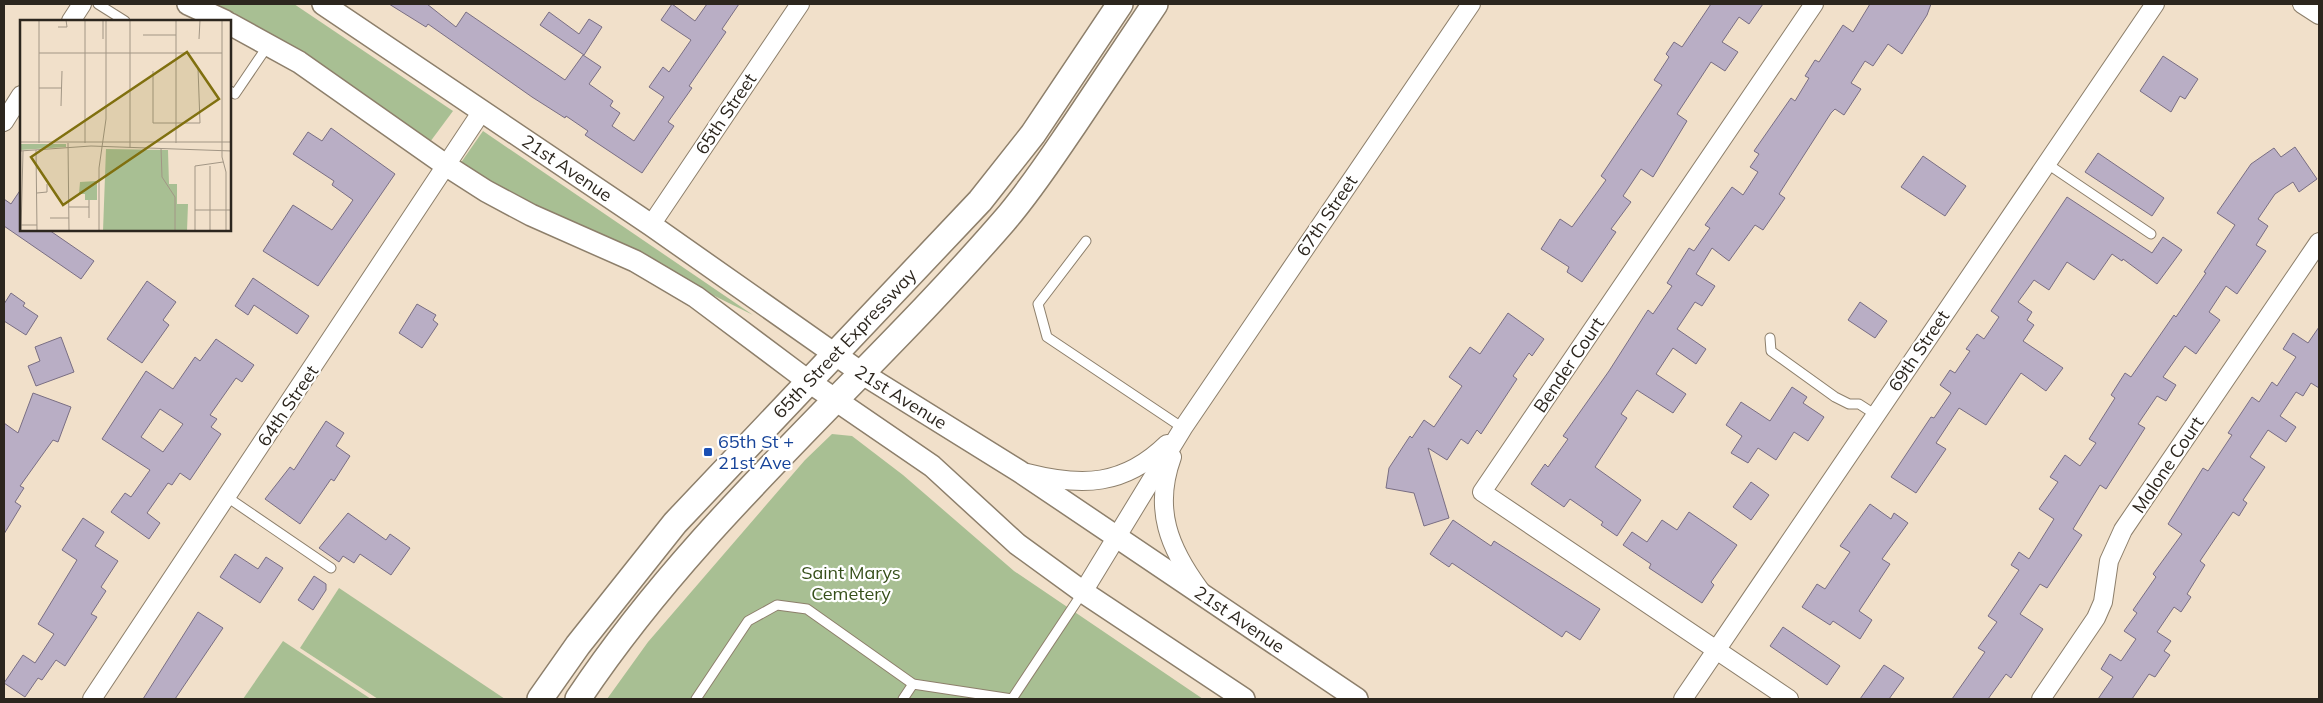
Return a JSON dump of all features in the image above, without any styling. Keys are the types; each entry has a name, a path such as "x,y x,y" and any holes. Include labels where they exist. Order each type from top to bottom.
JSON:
{"main road":[{"name":"65th Street Expressway","path":"540,699 584,638 675,523 980,201 1033,134 1120,4"},
{"name":"65th Street Expressway","path":"578,699 659,592 722,518 863,374 1011,213 1039,176 1155,4"}],"street":[{"path":"72,20 82,4"},
{"path":"188,4 223,20"},
{"name":"21st Avenue","path":"323,4 346,10 482,111 651,225 863,374 1019,471 1357,699"},
{"name":"65th Street","path":"651,225 800,4"},
{"name":"67th Street","path":"1083,592 1183,428 1471,4"},
{"name":"Bender Court","path":"1716,650 1482,492 1814,4"},
{"name":"69th Street","path":"1683,699 2154,4"},
{"path":"2302,4 2319,15"},
{"name":"21st Avenue","path":"231,25 299,62 447,166 531,215 643,265 696,298 808,381 932,466 1017,544 1083,592 1244,699"},
{"path":"4,122 20,97"},
{"name":"64th Street","path":"92,699 482,111"},
{"name":"Malone Court","path":"2041,699 2096,618 2103,602 2109,561 2123,530 2319,242"},
{"name":"67th Street","path":"1019,471 1071,482 1092,482 1112,478 1135,468 1156,455 1183,428"},
{"name":"67th Street","path":"1183,428 1168,468 1164,509 1167,530 1174,549 1205,597"},
{"path":"1716,650 1788,699"}],"lane":[{"path":"98,4 123,20"},
{"path":"231,92 236,94 269,44"},
{"path":"2046,163 2152,234"},
{"path":"1086,242 1038,304 1047,336 1183,428"},
{"path":"1770,338 1771,352 1794,370 1835,397 1849,404 1859,404 1876,415"},
{"path":"227,496 331,568"},
{"path":"696,699 748,621 777,605 807,609 913,684 1012,699 1083,592"},
{"path":"903,699 913,684"}],"green space":[{"path":"211,4 294,4 453,111 430,142"},
{"path":"483,131 753,315 531,205 460,164"},
{"name":"Saint Marys Cemetery","path":"832,434 852,436 903,475 1014,571 1203,699 607,699 648,642 805,460"},
{"path":"339,588 505,699 378,699 300,648"},
{"path":"283,641 371,699 243,699"}],"building":[{"path":"389,4 427,4 456,27 466,12 565,80 583,55 601,67 589,84 613,101 610,106 620,113 612,126 634,141 664,97 649,87 663,67 669,72 691,40 661,20 672,4 695,21 707,4 739,4 722,29 726,32 689,86 692,88 668,122 674,126 642,173 585,135 588,131 566,116 565,118 532,97 428,24 426,27"},
{"path":"1711,4 1763,4 1749,24 1739,17 1722,42 1738,52 1725,71 1711,62 1677,114 1687,121 1653,177 1641,169 1623,196 1631,202 1611,229 1616,232 1582,282 1567,272 1569,267 1541,249 1560,219 1572,227 1606,180 1601,176 1662,85 1654,80 1669,57 1666,54 1674,42 1682,47"},
{"path":"1870,4 1931,4 1927,15 1902,54 1888,44 1873,66 1865,61 1851,83 1861,89 1844,115 1835,109 1831,113 1779,194 1785,198 1763,230 1755,225 1729,261 1712,248 1696,274 1715,286 1702,306 1695,302 1677,329 1706,349 1696,364 1673,348 1656,374 1686,394 1673,413 1637,390 1621,414 1627,418 1595,467 1641,500 1617,536 1601,525 1603,522 1570,499 1564,507 1531,484 1545,464 1548,467 1568,439 1563,436 1609,371 1648,310 1653,314 1672,286 1667,283 1689,248 1694,251 1710,228 1705,225 1732,187 1743,195 1758,172 1750,167 1759,154 1754,151 1791,98 1795,101 1809,78 1805,76 1815,60 1819,62 1843,25 1853,32"},
{"path":"549,12 579,34 589,19 602,27 584,55 540,25"},
{"path":"2163,56 2198,79 2185,99 2180,96 2171,112 2140,91"},
{"path":"331,128 395,174 318,286 263,251 293,205 332,230 353,200 332,185 334,181 293,154 308,132 322,141"},
{"path":"2295,147 2317,179 2299,192 2293,182 2275,194 2258,219 2268,226 2256,245 2266,251 2237,294 2226,286 2209,312 2220,320 2196,354 2185,346 2163,377 2176,385 2166,401 2157,396 2138,424 2145,428 2106,489 2100,485 2073,529 2082,535 2047,588 2040,584 2020,614 2043,629 2011,678 2006,674 1988,699 1952,699 1985,652 1978,648 1997,622 1988,616 2019,570 2011,565 2019,552 2029,559 2054,519 2039,509 2058,482 2050,477 2065,455 2080,466 2096,443 2089,439 2115,398 2111,395 2125,373 2131,377 2206,273 2204,272 2235,225 2217,213 2251,164 2274,148 2281,157"},
{"path":"2098,153 2164,198 2152,216 2085,172"},
{"path":"1923,156 1966,186 1945,216 1901,187"},
{"path":"20,190 20,231 50,231 94,261 81,279 4,226 4,199 11,204"},
{"path":"2067,197 2152,253 2163,237 2182,250 2157,284 2123,259 2122,261 2112,254 2094,280 2067,262 2049,290 2034,280 2018,302 2032,312 2027,320 2034,325 2023,341 2063,368 2046,391 2021,373 1986,425 1959,408 1936,443 1946,449 1916,493 1891,477 1931,417 1934,418 1951,393 1940,385 1950,370 1955,373 1970,351 1966,349 1977,334 1984,339 1999,317 1991,311"},
{"path":"253,278 309,316 297,334 254,305 248,315 235,306"},
{"path":"147,281 176,302 163,320 169,325 142,363 107,339"},
{"path":"11,293 25,303 23,306 38,316 26,335 4,321 4,304"},
{"path":"1860,302 1887,321 1875,338 1848,320"},
{"path":"417,304 436,315 433,320 438,324 422,348 399,333"},
{"path":"1508,313 1544,339 1532,356 1529,353 1513,376 1517,379 1481,434 1477,430 1468,444 1461,439 1447,460 1428,448 1449,518 1424,526 1414,493 1386,488 1389,468 1410,436 1412,438 1424,420 1434,427 1462,386 1449,377 1470,347 1480,354"},
{"path":"2319,327 2319,388 2311,383 2303,396 2296,392 2280,416 2296,427 2286,442 2268,430 2250,457 2265,467 2243,500 2247,503 2239,516 2233,512 2200,561 2205,565 2187,594 2191,597 2181,612 2174,607 2157,632 2171,641 2164,651 2170,655 2155,677 2149,674 2132,699 2098,699 2113,677 2101,669 2110,654 2121,661 2136,639 2124,631 2137,613 2133,610 2156,577 2153,574 2182,534 2168,524 2203,468 2208,471 2232,435 2228,433 2252,397 2259,402 2272,382 2277,386 2296,357 2283,349 2293,333 2308,343"},
{"path":"61,337 74,372 36,386 28,366 40,361 35,347"},
{"path":"216,339 254,365 242,382 236,378 210,415 217,419 211,427 221,434 190,480 180,473 172,485 168,483 147,513 160,523 149,539 111,512 125,493 131,497 150,470 102,439 146,371 173,389 195,357 200,361","holes":["160,409 183,424 163,452 141,437"]},
{"path":"1792,387 1807,397 1803,403 1824,417 1808,441 1794,432 1776,460 1758,448 1748,463 1731,453 1742,436 1726,425 1741,402 1770,421"},
{"path":"33,393 71,407 58,442 53,440 20,486 24,488 15,502 21,506 4,534 4,423 18,433"},
{"path":"326,421 344,433 336,446 350,456 334,481 331,479 300,524 265,499 290,467 294,470"},
{"path":"1751,482 1769,495 1751,520 1733,507"},
{"path":"1870,504 1891,519 1894,513 1908,523 1882,559 1890,564 1859,611 1872,620 1860,639 1833,621 1830,625 1802,607 1817,584 1825,589 1850,552 1840,546"},
{"path":"1689,512 1737,545 1711,582 1714,585 1702,603 1649,568 1651,564 1623,545 1632,532 1647,542 1662,520 1677,530"},
{"path":"348,513 386,540 390,534 410,548 391,575 360,554 354,563 343,556 339,562 319,548"},
{"path":"83,518 104,532 95,546 118,561 101,587 106,591 91,614 97,617 65,666 56,660 42,680 38,678 25,697 4,683 23,655 35,663 54,634 38,624 77,560 62,550"},
{"path":"1453,520 1491,546 1494,541 1600,609 1580,640 1566,631 1562,637 1452,563 1449,567 1430,554"},
{"path":"235,554 258,569 266,557 283,568 260,603 220,577"},
{"path":"314,576 326,584 326,590 313,610 298,600"},
{"path":"198,612 223,628 175,699 143,699"},
{"path":"1783,627 1840,666 1827,685 1770,646"},
{"path":"1884,665 1904,678 1889,699 1860,699"}],"place":[{"name":"65th St + 21st Ave","path":"708,452"}]}
